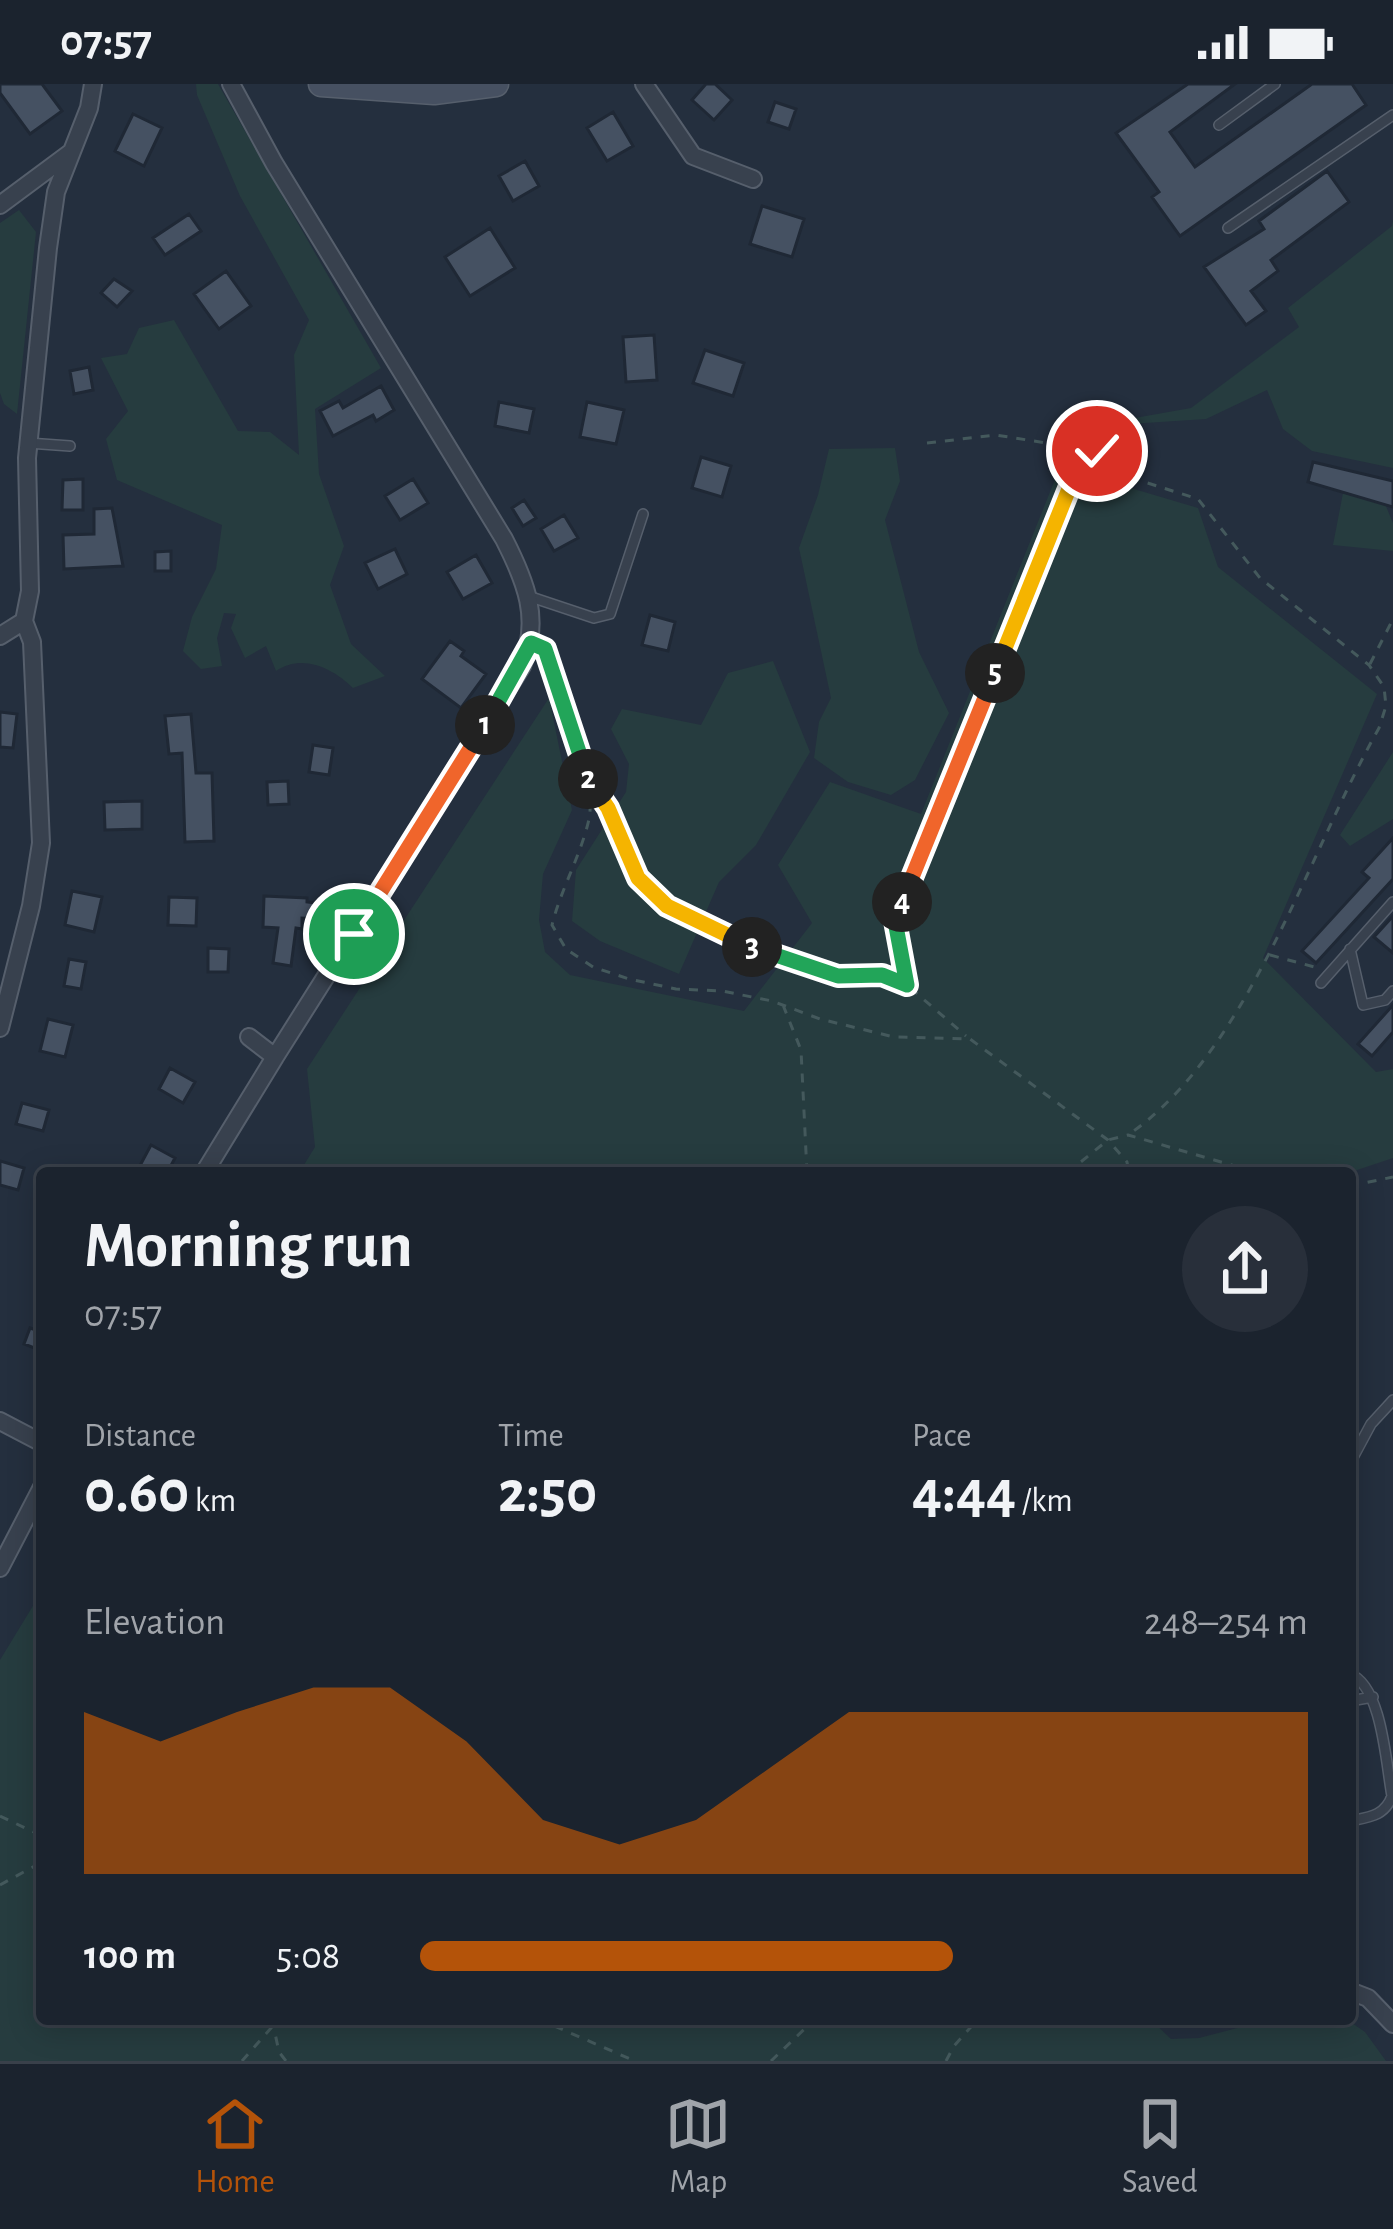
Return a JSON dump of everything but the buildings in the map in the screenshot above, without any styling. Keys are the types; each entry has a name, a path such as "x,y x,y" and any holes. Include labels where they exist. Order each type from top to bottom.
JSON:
{"street":[{"path":"0,1028 31,906 41,843 32,642 24,622 30,591 27,451 56,193 89,108 93,84"},
{"path":"208,1167 522,666 531,643 528,596 504,539 274,164 231,84"},
{"path":"321,84 434,92 496,84"},
{"path":"644,84 693,156 753,179"},
{"path":"0,205 71,153"},
{"path":"0,636 24,622"},
{"path":"250,1037 275,1057"},
{"path":"0,1421 36,1440"},
{"path":"0,1568 36,1499"},
{"path":"1356,1993 1368,1998 1393,2024"}],"lane":[{"path":"1219,124 1275,84"},
{"path":"1228,228 1393,115"},
{"path":"27,451 70,446"},
{"path":"528,596 594,618 610,614 643,514"},
{"path":"1321,983 1393,902"},
{"path":"1350,950 1363,1005 1385,1000 1393,991"},
{"path":"1356,1452 1371,1424 1393,1400"},
{"path":"1356,1676 1363,1678 1373,1697 1392,1796 1378,1815 1356,1820"},
{"path":"1356,1700 1373,1697"}],"path":[{"path":"907,985 895,921 1100,408"},
{"path":"927,443 996,435 1097,451 1116,472 1198,500 1260,578 1369,665 1384,687 1386,706 1379,728 1268,954 1186,1085 1153,1118 1128,1136 1108,1140 1074,1167"},
{"path":"1369,665 1393,620"},
{"path":"531,643 545,649 586,775 590,815 552,926 566,949 593,967 629,979 783,1004 894,1037 970,1039"},
{"path":"586,775 608,808 638,878 667,906 742,944 826,973 882,975 907,985 970,1039 1108,1140 1128,1167"},
{"path":"1268,954 1331,972"},
{"path":"783,1004 801,1050 808,1167"},
{"path":"1128,1136 1238,1167"},
{"path":"1356,1185 1393,1177"},
{"path":"0,1816 36,1833"},
{"path":"0,1885 36,1865"},
{"path":"242,2061 272,2025"},
{"path":"276,2025 279,2052 286,2061"},
{"path":"552,2025 635,2061"},
{"path":"771,2061 809,2025"},
{"path":"946,2061 973,2025"}],"green space":[{"path":"196,84 218,84 381,368 315,409 319,474 344,546 330,585 351,644 385,676 353,688 317,665 296,663 276,671 266,646 245,658 231,628 236,614 224,613 217,638 222,666 201,669 183,651 192,617 216,569 222,525 117,480 106,439 128,411 101,358 127,354 139,328 174,320 238,431 270,432 299,455 294,355 309,320 240,196"},
{"path":"19,210 36,232 17,414 4,404 0,393 0,223"},
{"path":"1393,221 1393,468 1312,451 1283,429 1267,390 1206,419 1084,427 1191,408 1299,327 1288,308"},
{"path":"895,448 900,481 885,520 919,652 949,713 915,780 891,795 848,782 814,758 819,722 831,698 799,548 829,449"},
{"path":"1060,467 1198,508 1218,567 1377,694 1263,958 1376,1072 1393,1069 1393,1158 1356,1170 303,1167 315,1147 307,1069 549,698 572,810 543,874 539,920 545,952 570,975 744,1011 812,923 778,865 830,782 921,814"},
{"path":"1343,493 1385,504 1393,523 1393,551 1333,545"},
{"path":"773,661 810,752 756,845 719,882 679,974 600,941 572,921 576,870 626,792 629,764 611,729 622,709 701,725 728,673"},
{"path":"1393,752 1393,819 1350,846 1340,835"},
{"path":"36,1601 36,2025 1156,2025 1171,2039 1199,2038 1249,2025 1355,2025 1386,2061 0,2061 0,1660"}],"route":[{"path":"354,934 522,666 531,643 545,649 584,772 608,808 638,878 667,906 742,944 826,973 882,975 907,985 895,921 1085,449 1097,451"}]}
